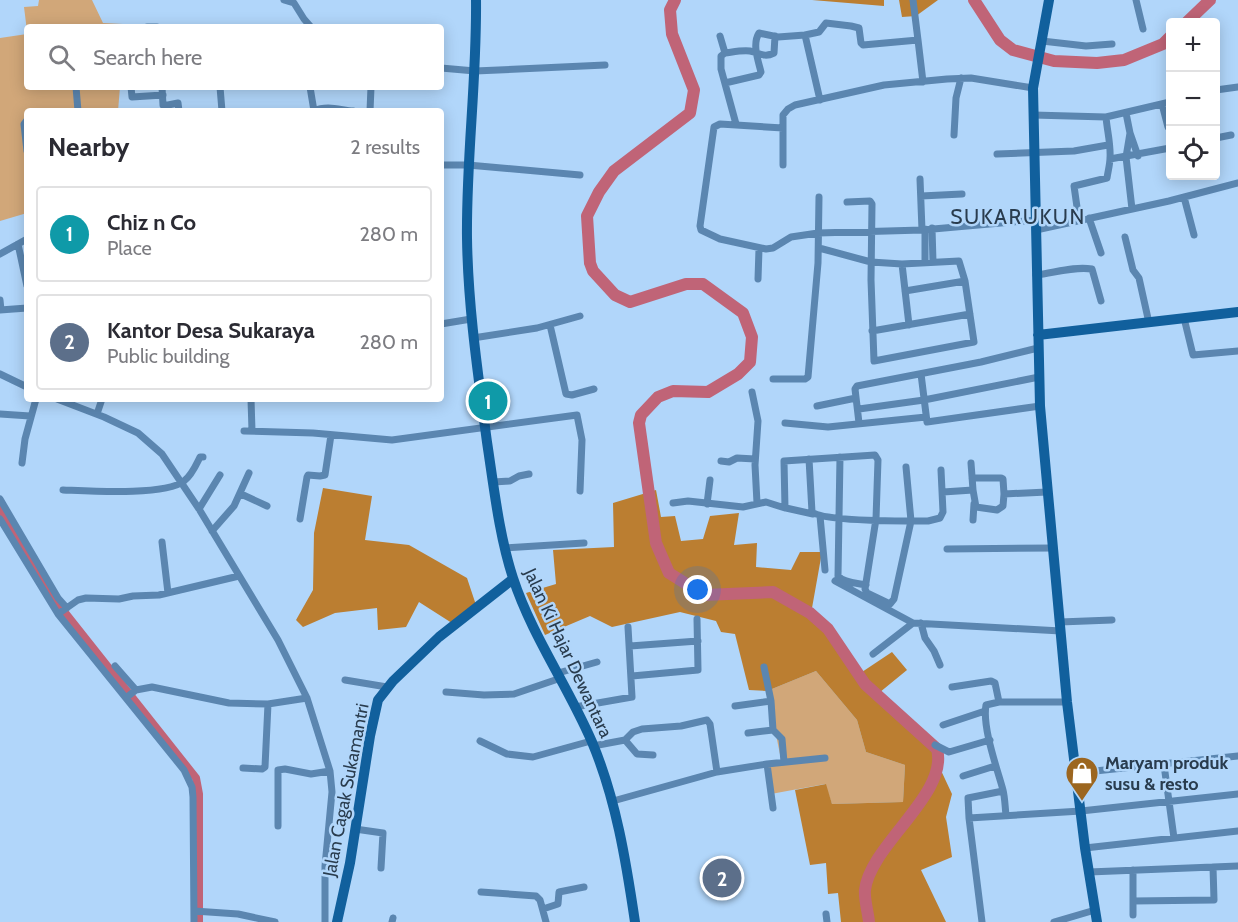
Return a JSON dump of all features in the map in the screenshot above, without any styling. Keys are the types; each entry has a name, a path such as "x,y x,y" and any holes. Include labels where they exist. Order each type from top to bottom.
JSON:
{"street":[{"path":"284,0 295,1 309,24"},
{"name":"Jalan Ki Hajar Dewantara","path":"476,0 475,71 468,165 467,255 478,383 493,482 513,579 544,648 592,744 613,801 635,922"},
{"path":"913,0 923,82"},
{"path":"1049,0 1033,88 1040,406 1067,702 1085,848 1097,922"},
{"path":"1136,0 1143,29"},
{"path":"725,83 759,75 761,72 756,54 759,33 776,36 805,35 819,32 826,23 859,28 861,43 864,45 918,40"},
{"path":"805,35 820,100"},
{"path":"720,36 725,53"},
{"path":"736,124 720,59 725,53 741,51 763,56 774,53 776,36"},
{"path":"1041,44 1086,46 1112,44"},
{"path":"444,68 475,71 605,65"},
{"path":"783,165 783,115 788,109 884,85 961,78 1033,88"},
{"path":"954,135 956,98 961,78"},
{"path":"1220,89 1238,87"},
{"path":"76,90 78,108"},
{"path":"131,90 132,97 163,95"},
{"path":"162,90 163,105 168,108 178,103 179,108"},
{"path":"220,90 222,108"},
{"path":"310,90 314,108"},
{"path":"370,108 371,90"},
{"path":"1034,115 1106,117 1166,103"},
{"path":"1162,104 1168,126"},
{"path":"322,108 338,108"},
{"path":"1126,113 1138,156"},
{"path":"1079,221 1074,186 1107,178 1110,159 1106,117"},
{"path":"783,128 736,124 718,124 714,128 700,226 708,235 759,249 773,248 791,237 818,233 1036,225 1079,221 1238,183"},
{"path":"1130,133 1126,157 1132,209"},
{"path":"1220,137 1230,135"},
{"path":"997,154 1074,151 1108,145"},
{"path":"1110,159 1138,156 1166,149"},
{"path":"444,165 580,175"},
{"path":"920,179 929,262"},
{"path":"921,196 962,194"},
{"path":"772,379 805,379 808,377 819,248 819,197"},
{"path":"1184,197 1194,235"},
{"path":"819,248 871,262 902,264 960,261 975,339 971,343 877,362 872,360 871,262 872,232 871,202 847,202"},
{"path":"1089,218 1101,253"},
{"path":"1125,237 1133,270 1139,278 1149,323"},
{"path":"0,254 24,241"},
{"path":"18,244 24,272"},
{"path":"758,279 759,249"},
{"path":"902,264 909,325"},
{"path":"1036,274 1056,273 1082,267 1092,269 1101,301"},
{"path":"905,291 965,281"},
{"path":"0,300 1,310 24,308"},
{"path":"1038,335 1238,312"},
{"path":"872,331 970,314"},
{"path":"473,338 521,332 580,316"},
{"path":"1184,318 1193,355 1238,351"},
{"path":"444,324 471,319"},
{"path":"549,325 566,394 572,395 594,389"},
{"path":"859,423 855,389 857,386 1038,348"},
{"path":"0,374 24,386"},
{"path":"921,374 927,422 1040,406"},
{"path":"859,409 924,400 1039,376"},
{"path":"752,392 758,421 755,459 757,503"},
{"path":"817,406 856,398"},
{"path":"22,463 30,416 35,402"},
{"path":"65,402 97,414 138,434 155,446 199,509 278,640 307,698 330,771 332,792 325,866 325,922"},
{"path":"97,414 101,402"},
{"path":"251,402 248,431 392,440 577,415 582,440 580,491"},
{"path":"0,414 30,416"},
{"path":"785,423 828,427 926,417"},
{"path":"300,519 307,477 325,474 331,435"},
{"path":"786,508 783,463 786,460 872,454 876,456 878,460 876,519 866,585 867,593 888,604 893,602 911,521 906,467"},
{"path":"63,490 131,492 182,483 203,457"},
{"path":"840,457 838,576 848,582 866,585"},
{"path":"721,461 729,462 737,458 755,459"},
{"path":"809,459 811,510 817,515 825,570"},
{"path":"971,464 974,520"},
{"path":"673,503 688,501 743,507 766,502 783,508 839,518 928,521 942,516 941,470"},
{"path":"212,531 234,506 249,473"},
{"path":"493,482 510,481 529,474"},
{"path":"199,509 220,475"},
{"path":"972,478 1003,479 1003,506 997,510 976,507 974,504"},
{"path":"706,504 710,480"},
{"path":"943,492 973,490"},
{"path":"1004,494 1047,492"},
{"path":"241,494 267,506"},
{"path":"0,498 12,529 63,611 131,694 184,770 192,787 198,911 194,922"},
{"path":"0,519 12,529"},
{"path":"162,542 168,593"},
{"path":"505,548 584,543"},
{"path":"947,549 1053,548"},
{"path":"63,611 78,600 86,598 119,600 133,596 168,593 239,576"},
{"name":"Jalan Cagak Sukamantri","path":"337,922 350,863 375,709 387,687 439,637 513,579"},
{"path":"835,581 913,622 1060,626 1112,620"},
{"path":"632,676 695,671 699,668 697,619"},
{"path":"873,654 913,622"},
{"path":"921,623 925,638 940,665"},
{"path":"575,707 630,699 633,695 628,627"},
{"path":"630,646 698,641"},
{"path":"446,692 484,695 514,694 597,662"},
{"path":"115,666 131,694"},
{"path":"764,667 771,701 773,730"},
{"path":"345,680 387,687"},
{"path":"952,687 991,681 995,683 999,702"},
{"path":"131,694 153,687 229,703 268,704 307,698"},
{"path":"735,706 771,701"},
{"path":"1006,814 985,711 988,704 1067,702"},
{"path":"243,768 262,769 265,767 268,704"},
{"path":"943,724 985,711"},
{"path":"480,741 507,753 533,758 592,744 625,740 633,732 642,729 681,726 708,720 717,772"},
{"path":"748,733 773,730 780,735 784,762"},
{"path":"625,740 638,754 653,755"},
{"path":"935,745 949,752 990,740"},
{"path":"1076,773 1238,756"},
{"path":"613,801 717,772 825,758"},
{"path":"767,764 773,808"},
{"path":"1164,765 1174,838"},
{"path":"963,776 995,766"},
{"path":"278,826 278,770 313,774 330,771"},
{"path":"982,922 968,798 1003,791"},
{"path":"969,818 1081,811 1238,794"},
{"path":"354,829 383,833 381,868"},
{"path":"1085,848 1238,831"},
{"path":"1089,872 1238,866"},
{"path":"1133,901 1213,901 1213,867"},
{"path":"1133,870 1133,915"},
{"path":"543,909 558,904 559,892 584,887"},
{"path":"481,892 536,896 543,909 546,922"},
{"path":"1054,922 1095,910"},
{"path":"198,911 238,914 274,922"},
{"path":"826,914 827,922"}],"shaded area":[{"path":"39,0 92,0 103,23 123,24 26,24 24,7 38,6"},
{"path":"812,0 884,0 884,6"},
{"path":"899,0 938,0 916,16 902,17"},
{"path":"24,34 24,90 120,90 118,108 24,108 24,214 0,221 0,38"},
{"path":"323,488 372,496 365,540 409,545 467,578 476,605 455,625 419,602 406,627 378,630 377,608 335,613 303,627 296,620 313,590 314,533"},
{"path":"656,490 661,517 675,516 681,541 703,539 710,516 739,513 734,545 757,543 756,567 791,570 800,552 822,552 812,608 846,654 856,676 892,652 907,670 874,697 924,734 952,794 946,817 952,857 921,870 946,922 841,922 838,893 828,894 826,863 810,865 795,790 826,784 832,804 903,802 905,765 866,752 857,720 816,671 767,691 749,690 735,634 721,632 716,621 680,612 612,627 590,616 545,635 526,593 556,584 553,550 614,547 613,503"},
{"path":"816,671 857,720 866,752 905,765 903,802 832,804 825,784 771,794 767,767 782,764 767,691"}],"waterway":[{"path":"675,0 670,10 672,34 694,90 690,113 614,171 599,192 587,216 590,263 593,271 615,295 630,302 686,284 703,284 743,313 752,337 750,362 738,374 708,392 673,391 658,397 641,415 639,423 656,543 669,573 704,595 773,592 810,613 828,629 865,684 937,749 938,766 932,784 880,855 870,873 865,890 869,922"},
{"path":"974,0 1000,40 1013,50 1054,61 1097,63 1124,60 1166,41"},
{"path":"1191,18 1210,0"},
{"path":"0,509 51,595 196,778 199,794 199,922"}],"place":[{"name":"Chiz n Co","path":"488,401"},
{"name":"Maryam produk susu & resto","path":"1082,802"},
{"name":"Kantor Desa Sukaraya","path":"722,878"}],"district":[{"name":"SUKARUKUN","path":"1018,216"}]}
